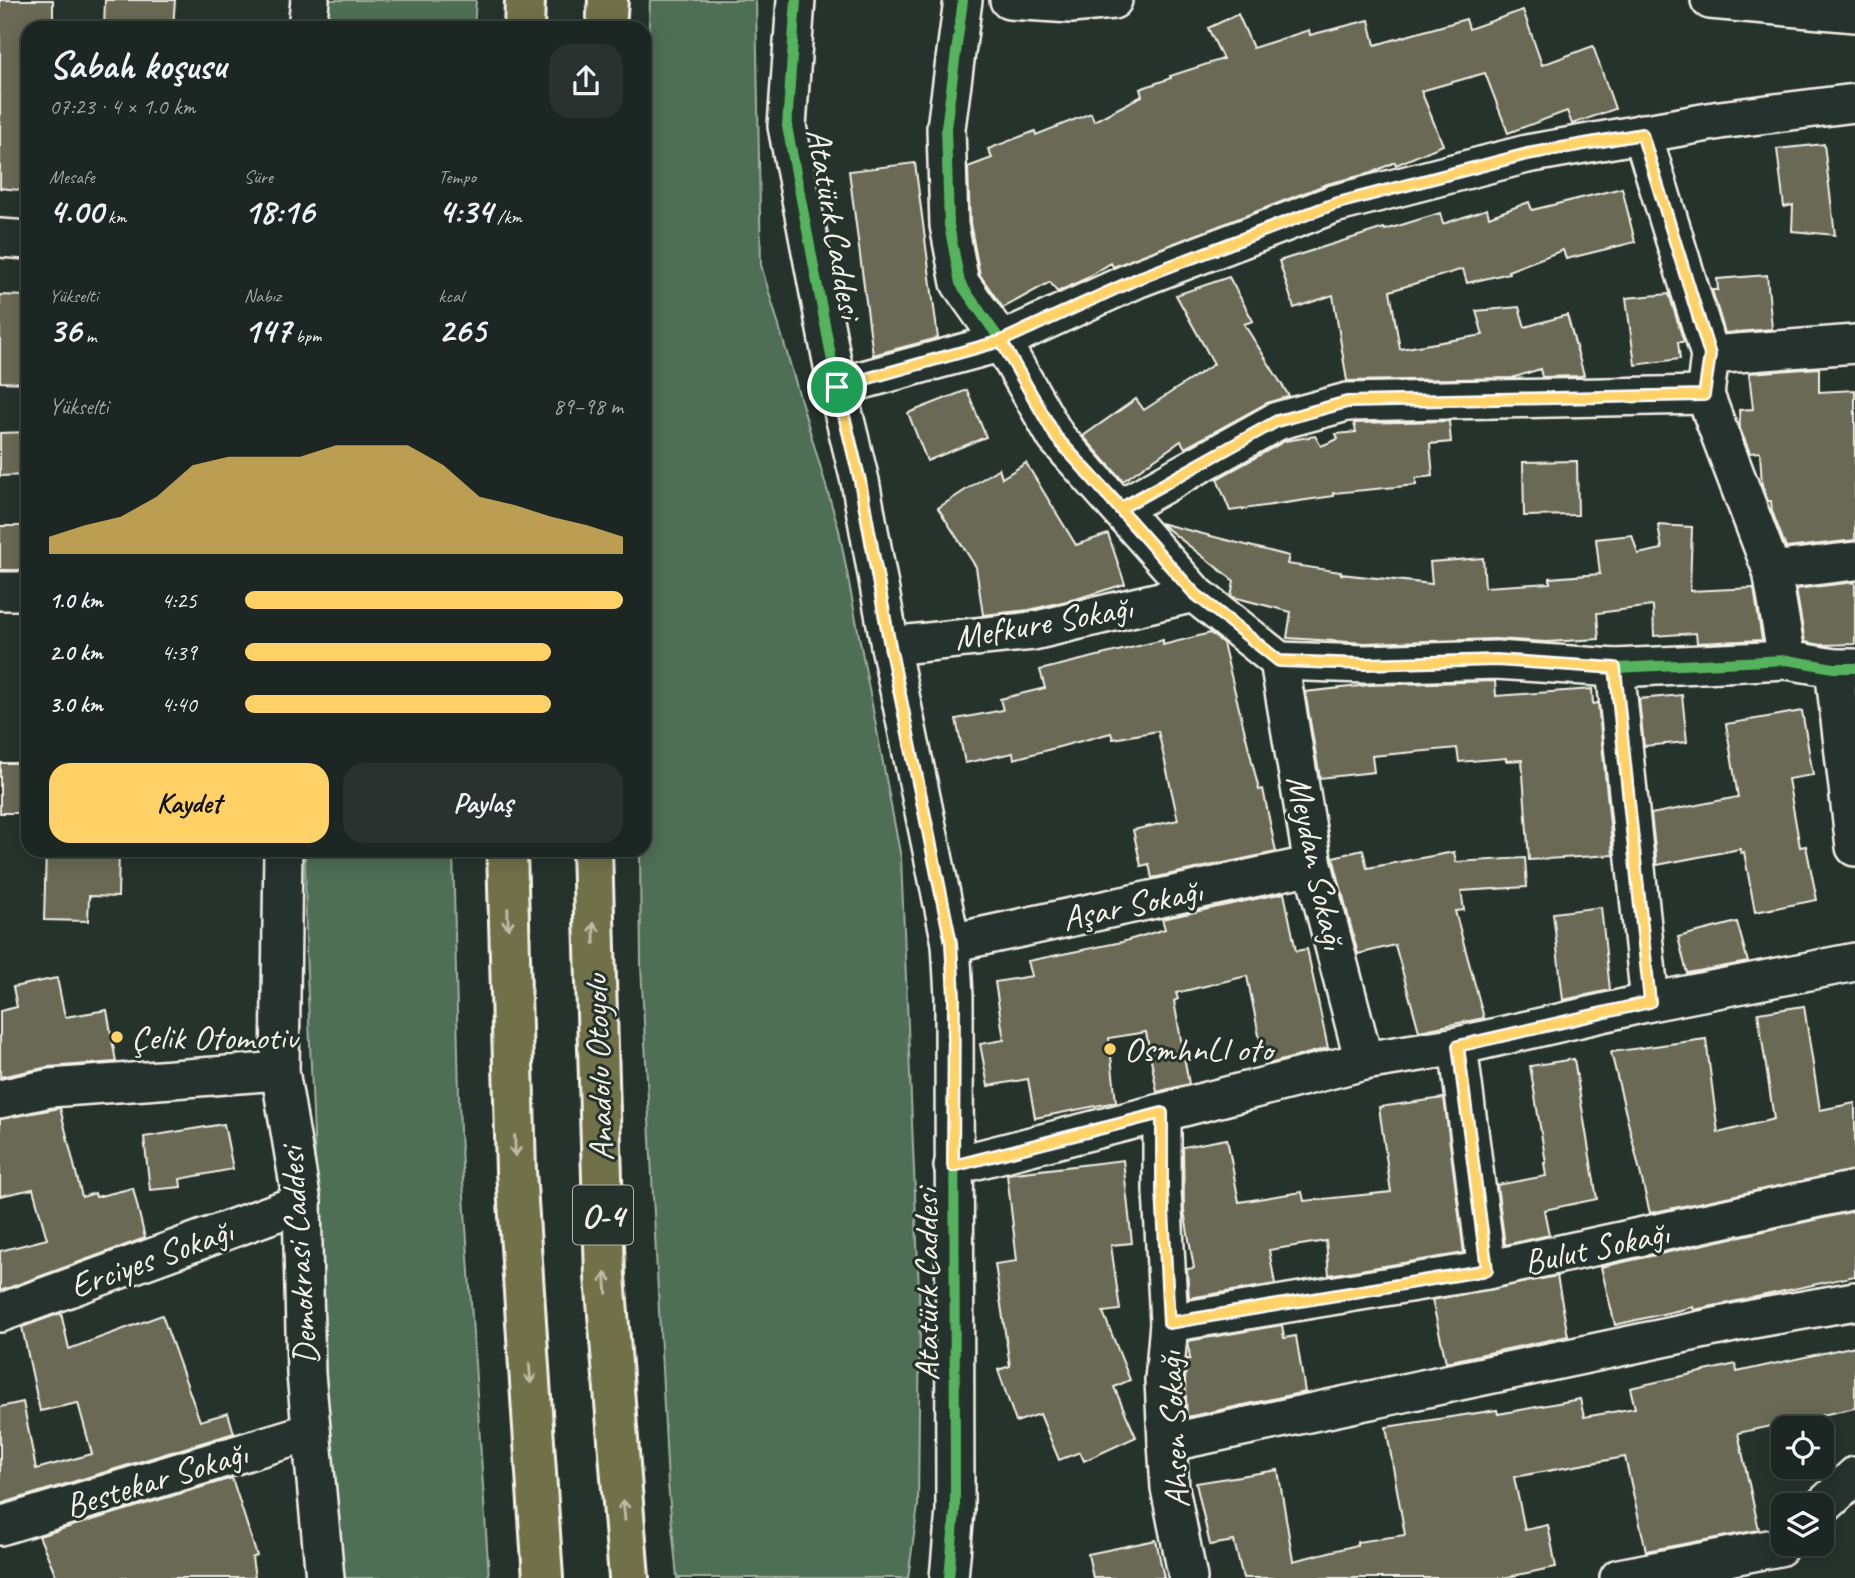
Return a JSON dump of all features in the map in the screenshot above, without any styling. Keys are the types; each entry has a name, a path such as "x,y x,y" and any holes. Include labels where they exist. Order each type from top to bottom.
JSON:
{"highway":[{"path":"524,21 526,0"},
{"path":"606,21 608,0"},
{"name":"O-4","path":"508,857 516,1171 543,1578"},
{"name":"Anadolu Otoyolu","path":"592,857 605,1276 629,1578"}],"street":[{"path":"308,21 310,0"},
{"name":"Atatürk Caddesi","path":"796,0 788,126 837,387 860,481 890,646 951,943 954,997 955,1511 949,1578"},
{"path":"963,0 946,128 949,225 960,283 1001,341 1056,437 1194,593 1279,661 1365,664 1496,660 1615,668 1787,660 1844,668 1855,847"},
{"path":"1009,0 1113,0"},
{"path":"1710,0 1855,13"},
{"path":"837,387 1001,341 1139,278 1334,204 1527,154 1720,120 1855,103"},
{"path":"1642,134 1710,355 1704,395 1772,571 1787,660"},
{"path":"0,238 21,240"},
{"path":"1710,355 1855,344"},
{"path":"1121,508 1277,421 1347,402 1704,395"},
{"path":"1772,571 1855,561"},
{"path":"0,591 21,592"},
{"name":"Mefkure Sokağı","path":"890,646 1033,631 1194,593"},
{"name":"Meydan Sokağı","path":"1279,661 1312,864 1364,1061"},
{"path":"1615,668 1650,1002"},
{"name":"Demokrasi Caddesi","path":"283,857 280,1071 302,1203 306,1374 325,1578"},
{"name":"Aşar Sokağı","path":"951,943 1312,864"},
{"path":"953,1166 1364,1061 1458,1046 1650,1002 1855,962"},
{"path":"1458,1046 1487,1270"},
{"path":"0,1099 50,1088 280,1071"},
{"name":"Ahsen Sokağı","path":"1162,1113 1162,1190 1169,1323 1164,1380 1167,1443 1170,1488 1188,1578"},
{"name":"Bulut Sokağı","path":"1169,1323 1487,1270 1855,1190"},
{"name":"Erciyes Sokağı","path":"0,1313 302,1203"},
{"path":"1167,1443 1739,1322 1855,1301"},
{"name":"Bestekar Sokağı","path":"0,1526 311,1432"},
{"path":"1834,1496 1855,1476"},
{"path":"1619,1578 1775,1556"}],"green space":[{"path":"330,0 476,0 474,21 327,21"},
{"path":"650,0 756,0 761,265 839,530 901,858 920,1314 918,1506 908,1578 677,1578 668,1484 641,965 640,857 651,857"},
{"path":"305,857 453,857 460,1134 489,1578 342,1578 326,1415 306,951"}],"building":[{"path":"0,0 53,0 53,21 21,21 21,190 0,188"},
{"path":"105,0 175,0 174,21 104,21"},
{"path":"1523,10 1542,65 1593,46 1615,109 1572,124 1567,111 1508,133 1485,73 1421,91 1443,145 1396,165 1395,162 1371,173 1327,184 1113,267 1111,263 1057,292 1050,282 1003,308 980,275 970,223 968,167 992,158 988,149 1035,131 1036,135 1091,113 1094,121 1142,96 1140,89 1223,59 1208,28 1238,14 1253,48 1309,30 1310,35 1369,20 1375,45 1466,19 1469,29"},
{"path":"1824,144 1835,235 1792,231 1793,205 1784,207 1777,149"},
{"path":"915,163 938,338 873,355 849,171"},
{"path":"1622,188 1635,242 1566,259 1563,250 1508,271 1509,273 1467,283 1463,269 1390,291 1400,349 1483,335 1476,311 1519,307 1525,327 1567,315 1584,375 1580,376 1542,377 1540,369 1512,378 1347,381 1333,295 1294,308 1279,261 1440,213 1443,224 1487,209 1489,217 1529,202 1532,210"},
{"path":"1767,275 1772,329 1725,333 1712,290 1718,290 1717,279"},
{"path":"1229,277 1253,321 1244,324 1289,396 1267,403 1185,448 1181,441 1123,481 1083,436 1136,399 1144,410 1214,364 1176,295"},
{"path":"1669,294 1684,342 1678,342 1680,359 1635,365 1626,298"},
{"path":"0,295 21,296 21,383 0,382"},
{"path":"1819,368 1819,392 1855,390 1855,540 1786,548 1771,501 1768,501 1762,485 1760,452 1750,453 1740,429 1739,410 1753,409 1749,373"},
{"path":"967,390 986,437 927,461 908,413"},
{"path":"1449,421 1451,442 1430,444 1433,476 1416,478 1416,485 1333,493 1334,496 1230,511 1217,479 1285,441 1315,436 1321,446 1338,439 1336,434 1356,432 1354,423"},
{"path":"21,432 21,475 0,476 0,433"},
{"path":"1577,461 1578,515 1524,516 1523,462"},
{"path":"1026,463 1076,545 1108,534 1125,584 1029,610 983,615 976,567 938,508 999,468 1002,478"},
{"path":"1160,523 1289,556 1287,564 1341,574 1432,584 1430,562 1483,558 1485,587 1550,583 1550,578 1600,574 1596,539 1632,535 1638,554 1662,549 1658,525 1692,527 1690,591 1754,588 1762,640 1697,643 1696,633 1654,636 1653,606 1597,613 1599,639 1547,642 1495,639 1365,643 1287,638 1291,612 1231,596 1234,581"},
{"path":"0,526 21,526 21,570 0,570"},
{"path":"1855,582 1855,644 1822,645 1805,642 1796,589"},
{"path":"1210,633 1223,643 1259,790 1263,789 1276,852 1152,878 1149,864 1141,866 1133,830 1178,820 1158,731 1113,739 1111,733 1014,759 1013,753 965,763 956,719 1003,710 1000,699 1045,688 1040,670 1163,640 1163,645"},
{"path":"1495,681 1496,696 1592,689 1593,704 1598,703 1613,855 1529,860 1522,760 1506,761 1506,758 1459,762 1457,748 1372,756 1374,772 1320,778 1305,692 1369,685"},
{"path":"1682,695 1687,742 1644,746 1639,699"},
{"path":"1802,711 1813,775 1788,779 1800,847 1806,846 1817,900 1755,912 1744,852 1741,853 1740,849 1657,865 1651,814 1738,797 1726,724"},
{"path":"0,763 21,763 21,813 0,813"},
{"path":"1363,850 1367,868 1454,852 1456,862 1525,858 1527,887 1461,891 1464,910 1455,911 1484,1018 1419,1031 1395,945 1358,954 1333,857"},
{"path":"46,857 119,857 118,897 89,896 88,921 44,920"},
{"path":"1284,893 1296,951 1307,949 1328,1048 1265,1065 1247,976 1176,993 1178,999 1174,1001 1189,1084 1157,1092 1146,1032 1109,1038 1116,1102 1035,1118 1028,1079 988,1086 980,1044 1004,1040 995,982 1032,976 1028,961 1122,942 1165,929 1162,919"},
{"path":"1601,907 1610,990 1563,1000 1553,913"},
{"path":"1737,922 1748,962 1687,973 1678,937"},
{"path":"57,978 65,1017 107,1010 116,1062 48,1067 0,1077 0,1011 17,1007 13,987"},
{"path":"1804,1006 1820,1110 1855,1103 1855,1170 1650,1213 1611,1052 1706,1039 1718,1133 1774,1119 1758,1013"},
{"path":"1574,1059 1597,1199 1544,1210 1549,1235 1505,1245 1497,1185 1546,1176 1530,1066"},
{"path":"1444,1098 1464,1253 1329,1275 1326,1241 1269,1250 1275,1284 1189,1298 1187,1269 1194,1268 1184,1211 1183,1147 1227,1139 1239,1202 1302,1192 1304,1201 1391,1192 1379,1107"},
{"path":"60,1108 82,1197 95,1193 96,1197 133,1188 145,1238 0,1291 0,1251 47,1239 33,1189 0,1196 0,1119"},
{"path":"224,1124 233,1169 180,1179 181,1187 150,1190 144,1137"},
{"path":"1123,1160 1132,1243 1111,1245 1120,1310 1103,1312 1130,1380 1114,1387 1136,1437 1084,1461 1080,1452 1059,1460 1040,1414 1016,1422 998,1370 1010,1366 995,1264 1017,1261 1007,1174"},
{"path":"1855,1211 1855,1276 1615,1325 1601,1267"},
{"path":"1557,1276 1568,1336 1446,1362 1432,1300"},
{"path":"61,1313 69,1349 162,1315 200,1421 228,1413 234,1433 0,1504 0,1407 23,1402 36,1469 92,1454 78,1403 40,1411 22,1327"},
{"path":"1282,1325 1284,1338 1296,1336 1305,1392 1187,1417 1185,1380 1187,1359 1190,1359 1188,1341"},
{"path":"1855,1346 1855,1408 1818,1416 1771,1416 1771,1426 1738,1433 1759,1530 1646,1551 1625,1457 1514,1477 1525,1530 1548,1525 1556,1567 1503,1578 1243,1578 1234,1541 1210,1545 1196,1483 1278,1470 1293,1561 1357,1545 1357,1542 1405,1535 1386,1427 1497,1410 1498,1414 1580,1399 1584,1417 1635,1408 1630,1388 1736,1364 1737,1372"},
{"path":"232,1478 257,1556 252,1558 255,1578 57,1578 39,1536"},
{"path":"1156,1540 1164,1578 1093,1578 1088,1554"}],"cycle path":[{"path":"796,0 787,126 837,387 860,481 890,646 951,943 954,997 955,1511 949,1578"},
{"path":"963,0 946,128 949,225 960,283 1001,341 1056,437 1194,593 1279,661 1365,664 1496,660 1615,668 1787,660 1834,668 1855,668"}],"place":[{"name":"Çelik Otomotiv","path":"117,1037"},
{"name":"OsmhnLl oto","path":"1110,1049"}],"route":[{"path":"837,387 860,481 890,646 951,943 954,997 953,1166 1162,1113 1162,1190 1169,1323 1487,1270 1458,1046 1650,1002 1615,668 1496,660 1365,664 1279,661 1194,593 1056,437 1001,341 1139,278 1334,204 1527,154 1642,134 1710,355 1704,395 1347,402 1277,421 1121,508 1056,437 1028,389 1001,341 837,387"}]}
